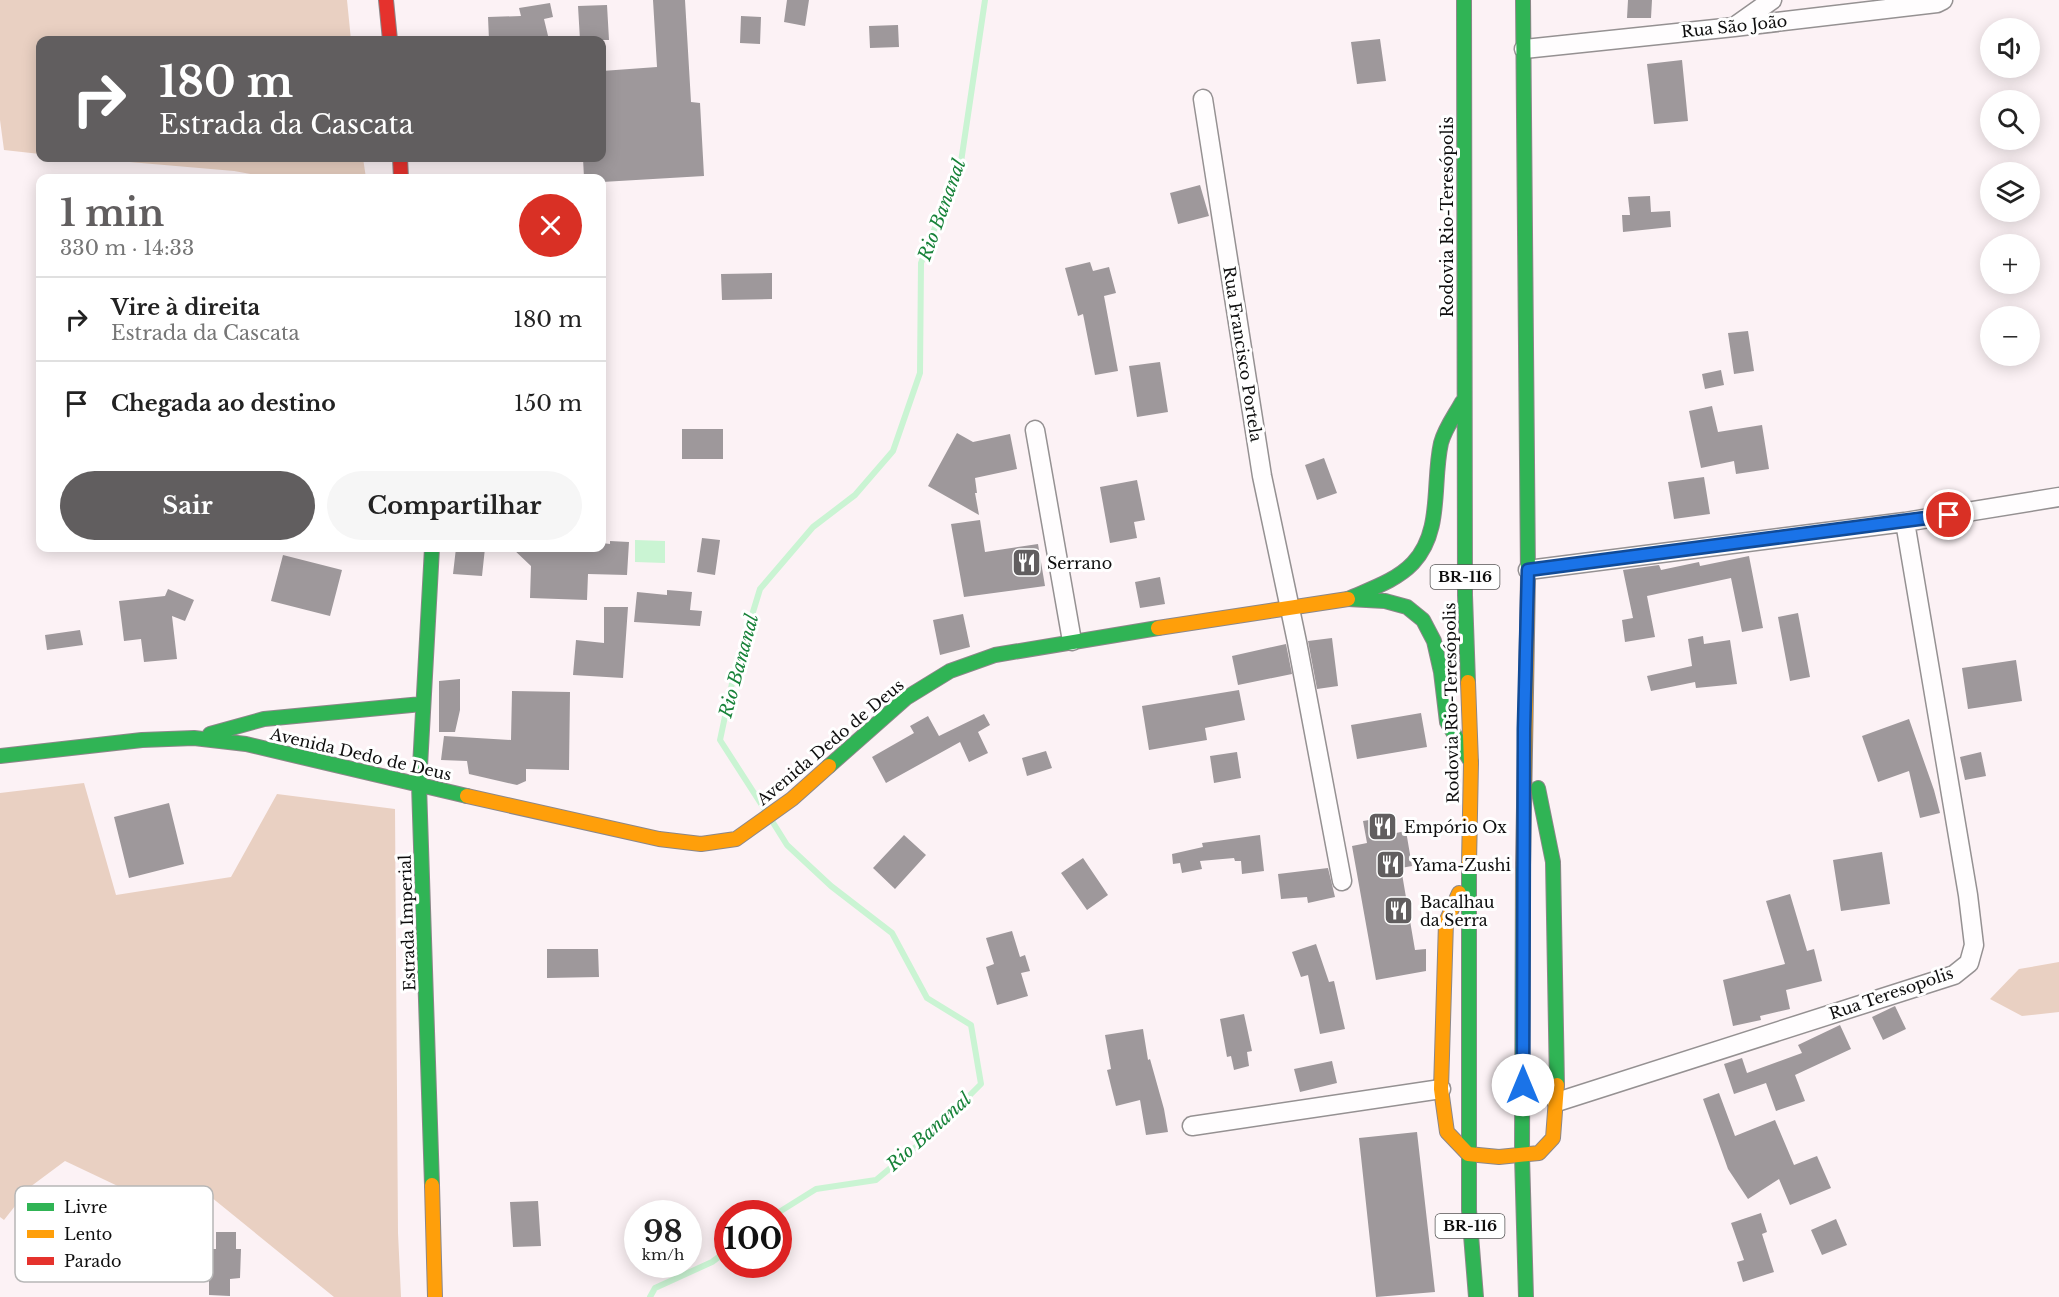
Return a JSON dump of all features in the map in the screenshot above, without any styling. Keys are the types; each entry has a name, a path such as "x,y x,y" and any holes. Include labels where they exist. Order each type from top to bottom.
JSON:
{"main road":[{"path":"386,0 390,36"},
{"name":"Rodovia Rio-Teresópolis","path":"1464,0 1465,595 1471,763 1468,869 1468,1154 1469,1210 1476,1297"},
{"name":"BR-116","path":"1523,0 1528,570 1524,729 1522,1156 1526,1297"},
{"path":"1348,599 1393,577 1413,563 1425,545 1438,488 1441,442 1464,398"},
{"name":"Estrada Imperial","path":"432,552 419,785 435,1297"},
{"path":"1348,599 1385,601 1407,607 1423,620 1434,641 1441,672 1447,722 1471,763"},
{"name":"Avenida Dedo de Deus","path":"0,756 104,743 194,738 246,744 658,839 701,844 736,838 792,799 906,698 950,671 994,655 1348,599"},
{"name":"Avenida Dedo de Deus","path":"194,738 264,719 422,704"},
{"path":"1468,869 1446,922 1441,1089 1447,1132 1468,1154 1499,1157 1539,1153 1553,1138 1557,1102 1553,862 1524,729"}],"street":[{"path":"1734,27 1772,0"},
{"name":"Rua São João","path":"1524,49 1734,27 1937,3 1943,0"},
{"name":"Rua Francisco Portela","path":"1203,99 1262,476 1297,642 1342,881"},
{"path":"1035,430 1072,641"},
{"path":"1528,570 1905,522 2059,497"},
{"name":"Rua Teresopolis","path":"1557,1102 1954,975 1969,963 1974,945 1968,895 1905,522"},
{"path":"1192,1126 1441,1089"}],"shaded area":[{"path":"0,0 347,0 351,36 36,36 36,154 4,150 0,120"},
{"path":"129,162 364,162 365,174 251,174"},
{"path":"635,540 665,541 665,563 635,562"},
{"path":"84,783 116,895 231,877 277,794 395,809 398,1233 401,1297 334,1297 213,1199 213,1186 118,1186 65,1161 31,1186 15,1186 15,1206 4,1220 0,1217 0,793"},
{"path":"2059,962 2059,1012 2022,1016 1990,999 2019,969"}],"building":[{"path":"653,0 685,0 691,102 700,103 704,176 606,182 606,174 584,174 583,162 606,162 606,71 657,67"},
{"path":"787,0 809,0 805,26 784,22"},
{"path":"1628,0 1652,0 1651,18 1627,18"},
{"path":"550,3 553,17 544,19 548,36 489,36 488,17 521,16 519,8"},
{"path":"607,5 609,40 606,40 606,36 580,36 578,6"},
{"path":"741,16 761,17 760,44 740,43"},
{"path":"898,25 899,47 870,48 869,26"},
{"path":"1380,39 1386,81 1357,84 1351,42"},
{"path":"1682,60 1688,121 1654,124 1647,64"},
{"path":"1200,185 1209,216 1178,224 1170,193"},
{"path":"1650,196 1651,212 1670,211 1671,227 1623,232 1622,215 1630,215 1628,197"},
{"path":"1090,262 1093,271 1109,267 1116,293 1104,296 1118,371 1095,375 1083,314 1078,316 1065,268"},
{"path":"772,273 772,299 722,300 721,274"},
{"path":"1748,331 1754,371 1734,374 1728,333"},
{"path":"1160,362 1168,412 1137,417 1129,366"},
{"path":"1721,370 1724,385 1705,389 1702,374"},
{"path":"1712,406 1718,432 1762,425 1769,469 1736,474 1734,461 1701,468 1689,411"},
{"path":"682,429 723,429 723,459 682,459"},
{"path":"957,433 973,442 1010,434 1017,469 975,478 979,515 928,486"},
{"path":"1324,458 1337,493 1317,500 1305,465"},
{"path":"1704,477 1710,514 1674,519 1668,482"},
{"path":"1137,480 1145,520 1134,522 1137,538 1110,543 1100,487"},
{"path":"980,520 985,552 1038,544 1045,586 964,597 951,524"},
{"path":"702,538 720,540 715,575 697,572"},
{"path":"610,541 629,542 627,575 588,574 587,600 530,598 531,566 516,552 606,552 606,544 610,544"},
{"path":"456,552 485,552 482,576 453,574"},
{"path":"283,555 342,570 330,616 271,601"},
{"path":"1749,556 1763,628 1742,632 1731,578 1647,596 1655,637 1625,642 1622,620 1633,618 1623,570 1659,565 1661,570 1699,562 1700,566"},
{"path":"1160,577 1165,604 1140,608 1135,582"},
{"path":"168,589 194,600 185,621 172,616 177,659 144,662 141,639 124,641 119,601 165,596"},
{"path":"667,590 692,592 690,610 702,611 700,626 634,622 637,592 667,595"},
{"path":"604,607 628,607 623,678 573,675 576,640 604,643"},
{"path":"1798,613 1810,677 1790,681 1778,617"},
{"path":"963,614 970,647 940,655 933,620"},
{"path":"80,630 83,645 47,650 45,635"},
{"path":"1703,636 1704,644 1730,640 1737,684 1696,688 1695,682 1651,691 1647,676 1692,666 1688,639"},
{"path":"1332,638 1338,686 1317,689 1308,641"},
{"path":"1286,644 1292,674 1238,685 1232,656"},
{"path":"2016,660 2022,701 1968,709 1962,668"},
{"path":"460,679 460,710 455,732 439,732 439,681"},
{"path":"1239,690 1245,720 1205,728 1207,740 1149,750 1142,706"},
{"path":"512,691 570,692 569,770 526,769 526,781 517,785 469,774 467,761 441,760 444,736 511,740"},
{"path":"1421,713 1427,747 1357,759 1351,725"},
{"path":"984,714 990,725 978,732 988,753 969,762 960,742 886,783 872,757 914,733 910,726 928,716 939,736"},
{"path":"1909,719 1940,813 1920,818 1909,771 1878,782 1862,736"},
{"path":"1046,751 1052,768 1027,776 1022,758"},
{"path":"1237,752 1241,778 1214,783 1210,756"},
{"path":"1981,752 1986,776 1965,780 1960,757"},
{"path":"169,803 184,864 129,878 114,817"},
{"path":"1393,816 1396,833 1406,831 1412,866 1401,868 1415,950 1426,949 1426,971 1376,980 1352,846 1367,843 1363,821"},
{"path":"904,835 926,855 895,889 873,868"},
{"path":"1260,835 1264,871 1242,874 1241,861 1235,861 1234,858 1200,861 1202,869 1182,873 1180,863 1173,864 1172,854 1203,847 1202,843"},
{"path":"1882,852 1890,904 1841,911 1833,860"},
{"path":"1083,858 1108,895 1087,910 1061,873"},
{"path":"1328,868 1335,897 1308,903 1307,897 1281,899 1278,874"},
{"path":"1790,894 1807,951 1814,949 1822,981 1786,990 1790,1009 1760,1016 1761,1020 1733,1026 1723,980 1785,964 1766,901"},
{"path":"1012,931 1020,957 1025,955 1030,971 1021,973 1028,996 997,1005 986,967 994,964 986,938"},
{"path":"1316,944 1329,982 1334,981 1345,1029 1320,1034 1308,975 1301,977 1292,952"},
{"path":"547,949 598,949 599,977 547,978"},
{"path":"1895,1006 1906,1029 1883,1040 1872,1017"},
{"path":"1244,1014 1252,1051 1247,1052 1249,1066 1234,1070 1231,1056 1227,1057 1220,1019"},
{"path":"1840,1025 1851,1049 1795,1075 1805,1101 1776,1111 1766,1083 1734,1094 1724,1064 1742,1058 1747,1073 1802,1053 1798,1045"},
{"path":"1143,1029 1148,1060 1150,1059 1164,1109 1168,1132 1146,1135 1140,1100 1116,1106 1107,1070 1111,1069 1105,1035"},
{"path":"1332,1061 1337,1083 1300,1092 1294,1069"},
{"path":"1719,1093 1735,1136 1775,1120 1794,1165 1817,1156 1831,1188 1790,1205 1779,1179 1748,1199 1728,1169 1703,1099"},
{"path":"1417,1132 1435,1292 1376,1297 1359,1138"},
{"path":"538,1201 541,1246 513,1247 510,1202"},
{"path":"1761,1213 1767,1232 1762,1234 1774,1272 1743,1282 1737,1262 1744,1260 1731,1223"},
{"path":"1836,1219 1847,1245 1822,1255 1811,1230"},
{"path":"216,1232 236,1232 236,1249 241,1249 240,1278 230,1279 230,1296 209,1295 209,1282 213,1282 213,1249 216,1249"}],"waterway":[{"name":"Rio Bananal","path":"765,810 720,740 734,674 760,589 813,527 855,495 893,451 920,373 921,263 961,162 985,0"},
{"name":"Rio Bananal","path":"772,821 787,845 831,886 892,933 927,998 971,1025 981,1084 930,1135 876,1180 816,1189 792,1204"},
{"name":"Rio Bananal","path":"650,1297 655,1288 714,1260"}],"traffic: fast":[{"path":"1464,0 1465,595 1468,682"},
{"path":"1523,0 1528,577"},
{"path":"1348,599 1399,575 1413,563 1422,550 1433,522 1441,443 1462,402"},
{"path":"432,552 419,785 432,1185"},
{"path":"1348,599 1385,601 1407,607 1423,620 1434,641 1441,672 1447,722 1471,762"},
{"path":"829,766 906,698 950,671 995,655 1158,628"},
{"path":"210,734 264,719 422,704"},
{"path":"0,756 142,740 194,738 246,744 467,796"},
{"path":"1538,788 1553,862 1557,1085"},
{"path":"1469,863 1469,1210 1476,1297"},
{"path":"1523,865 1522,1156 1526,1297"}],"traffic: slow":[{"path":"1523,865 1528,577"},
{"path":"1158,628 1348,599"},
{"path":"1468,682 1471,763 1469,863"},
{"path":"467,796 659,839 701,844 736,839 792,799 829,766"},
{"path":"1459,893 1446,922 1441,1089 1447,1132 1468,1154 1499,1157 1539,1153 1553,1138 1557,1085"},
{"path":"432,1185 435,1297"}],"traffic: jam":[{"path":"386,0 390,36"},
{"path":"400,162 401,174"}],"place":[{"name":"Serrano","path":"1026,563"},
{"name":"Empório Ox","path":"1383,827"},
{"name":"Yama-Zushi","path":"1391,865"},
{"name":"Bacalhau da Serra","path":"1399,911"}],"route":[{"path":"1523,1085 1524,729 1528,570 1949,515"}]}
